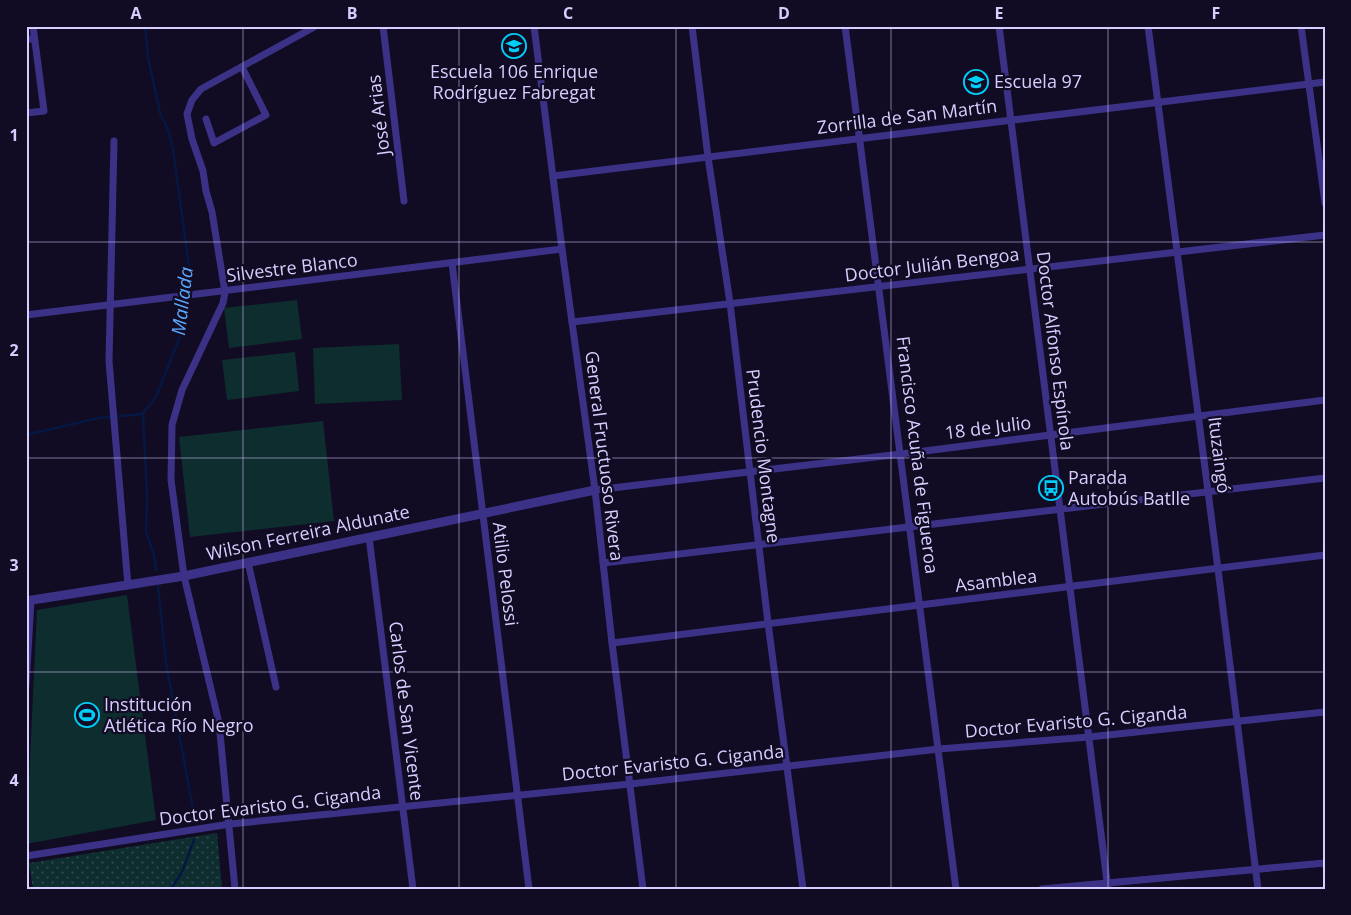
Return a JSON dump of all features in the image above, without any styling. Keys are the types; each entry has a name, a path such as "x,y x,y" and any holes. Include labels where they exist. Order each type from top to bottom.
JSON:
{"street":[{"path":"26,113 44,111 36,51 30,39 33,26"},
{"path":"235,889 219,723 184,576 171,480 172,425 182,390 223,303 225,292 212,212 187,114 192,100 201,89 316,26"},
{"name":"José Arias","path":"383,26 404,201"},
{"name":"General Fructuoso Rivera","path":"534,26 595,490 643,889"},
{"name":"Prudencio Montagne","path":"692,26 708,157 730,303 768,624 803,889"},
{"name":"Francisco Acuña de Figueroa","path":"845,26 921,605 956,889"},
{"name":"Doctor Alfonso Espínola","path":"999,26 1107,886"},
{"name":"Ituzaingó","path":"1148,26 1258,889"},
{"path":"1301,26 1325,203"},
{"path":"26,52 36,51"},
{"path":"206,119 214,143 266,115 242,67"},
{"name":"Zorrilla de San Martín","path":"553,176 1325,82"},
{"path":"114,141 109,361 128,586"},
{"name":"Doctor Julián Bengoa","path":"572,322 1325,235"},
{"name":"Silvestre Blanco","path":"26,315 562,249"},
{"name":"Atilio Pelossi","path":"452,263 529,889"},
{"name":"18 de Julio","path":"595,490 901,454 1325,400"},
{"path":"603,563 1325,478"},
{"name":"Wilson Ferreira Aldunate","path":"29,600 184,576 595,490"},
{"name":"Carlos de San Vicente","path":"369,537 413,889"},
{"name":"Asamblea","path":"612,643 1325,555"},
{"path":"248,562 276,687"},
{"path":"26,685 29,600"},
{"name":"Doctor Evaristo G. Ciganda","path":"26,856 230,824 404,805 630,784 939,749 1089,737 1325,712"},
{"path":"1042,889 1107,886 1325,862"}],"green space":[{"path":"297,300 302,339 229,348 224,308"},
{"path":"399,344 402,400 315,404 313,348"},
{"path":"295,352 299,391 227,400 222,360"},
{"path":"323,421 334,521 190,537 179,437"},
{"name":"Institución Atlética Río Negro","path":"127,595 156,820 26,844 37,610"},
{"path":"217,833 222,889 33,889 29,863"}],"waterway":[{"name":"Mallada","path":"145,26 148,57 160,113 169,132 173,149 190,274 183,329 156,397 143,413 147,497 146,532 154,555 156,570"},
{"path":"26,435 98,418 143,414"},
{"name":"Mallada","path":"158,586 166,663 195,820"},
{"name":"Mallada","path":"171,889 182,872 194,840"}],"place":[{"name":"Escuela 106 Enrique Rodríguez Fabregat","path":"514,46"},
{"name":"Escuela 97","path":"976,82"},
{"name":"Parada Autobús Batlle","path":"1051,488"},
{"name":"Institución Atlética Río Negro","path":"87,715"}]}
